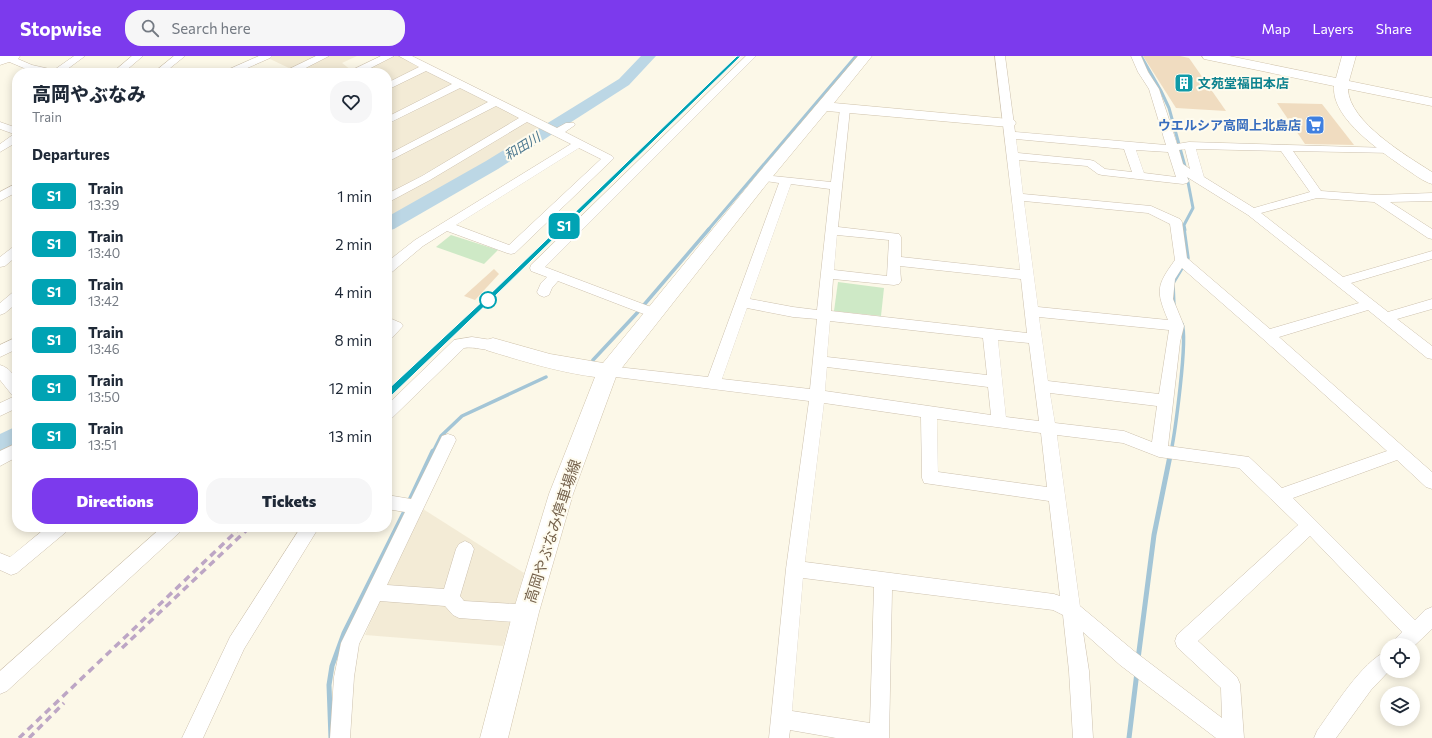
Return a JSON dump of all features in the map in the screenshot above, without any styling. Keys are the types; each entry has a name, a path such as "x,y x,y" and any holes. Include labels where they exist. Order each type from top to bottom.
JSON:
{"street":[{"path":"62,68 80,56"},
{"path":"123,68 138,56"},
{"path":"164,68 180,56"},
{"path":"239,68 267,56"},
{"path":"299,68 324,56"},
{"path":"364,68 389,56"},
{"path":"404,56 608,158 511,250 446,226"},
{"path":"651,311 536,268 751,56"},
{"name":"高岡やぶなみ停車場線","path":"494,738 526,612 561,494 608,371 651,311 866,56"},
{"path":"1000,56 1041,386 1048,427 1079,671 1083,738"},
{"path":"1136,56 1143,72 1154,89 1181,146 1188,172 1252,212 1432,354"},
{"path":"1349,56 1341,91 1344,103 1358,122 1372,137 1432,179"},
{"path":"1217,57 1432,102"},
{"path":"6,58 33,68"},
{"path":"392,84 427,67"},
{"path":"392,118 460,84"},
{"path":"392,156 495,102"},
{"path":"824,106 1010,129 1129,146 1164,149 1181,146 1284,147 1390,151"},
{"path":"845,109 831,230 817,396 795,569 780,729 880,735 883,581"},
{"path":"392,196 426,178 526,118"},
{"path":"0,125 12,130"},
{"path":"552,131 570,125"},
{"path":"0,149 12,140"},
{"path":"392,265 419,243 578,144"},
{"path":"1129,146 1139,176"},
{"path":"1013,156 1090,163 1102,172 1183,181 1188,172 1181,146"},
{"path":"1284,147 1317,194"},
{"path":"763,178 786,182 836,186"},
{"path":"713,384 786,182"},
{"path":"0,197 12,190"},
{"path":"1252,212 1317,194 1377,198 1432,197"},
{"path":"1018,197 1151,210 1176,222 1185,263 1432,482"},
{"path":"1377,198 1432,235"},
{"path":"827,274 894,281 895,237 831,230"},
{"path":"1340,282 1432,255"},
{"path":"894,261 1027,276"},
{"path":"1168,452 1166,401 1173,342 1177,326 1166,299 1168,279 1185,263"},
{"path":"544,292 546,286 556,276"},
{"path":"0,310 12,300"},
{"path":"743,302 793,312 1035,339"},
{"path":"1386,318 1432,304"},
{"path":"1268,335 1370,306"},
{"path":"1032,311 1177,326"},
{"path":"990,334 999,422"},
{"path":"392,409 459,344 468,341 478,341 544,360 581,368 817,396 999,422 1124,437 1168,452 1243,462 1310,525 1414,632"},
{"path":"0,352 12,345"},
{"path":"819,361 995,382"},
{"path":"0,370 12,385"},
{"path":"1041,386 1166,401"},
{"path":"0,410 12,404"},
{"path":"929,412 930,478 1056,495"},
{"path":"340,738 344,678 350,643 448,440"},
{"path":"1279,496 1399,453"},
{"path":"392,503 416,507"},
{"path":"1234,738 1230,684 1184,641 1310,525"},
{"path":"0,561 11,567 54,532"},
{"path":"0,684 168,532"},
{"path":"192,738 237,643 307,532"},
{"path":"450,598 465,549"},
{"path":"795,569 1054,602 1070,609 1127,658 1234,738"},
{"path":"375,592 450,598 459,609 515,613 526,612"},
{"path":"1408,638 1432,616"},
{"path":"1324,738 1364,683 1380,667"}],"shaded area":[{"path":"272,56 319,56 293,68 289,68 268,58"},
{"path":"329,56 357,56 342,63 348,68 303,68"},
{"path":"398,56 422,68 392,83 392,68 368,68"},
{"path":"427,70 454,85 392,116 392,87"},
{"path":"460,88 490,103 392,153 392,122"},
{"path":"493,104 521,119 392,192 392,157"},
{"path":"526,120 541,129 445,188 392,217 392,198"},
{"path":"423,509 524,573 503,646 365,635 388,579"}],"green space":[{"path":"451,235 498,250 484,264 436,247"},
{"path":"838,282 884,288 881,316 834,311"}],"building":[{"name":"文苑堂福田本店","path":"1143,56 1180,56 1189,58 1226,111 1176,108"},
{"name":"ウエルシア高岡上北島店","path":"1277,103 1322,104 1354,145 1305,144"},
{"path":"494,269 499,274 475,300 464,296"}],"waterway":[{"name":"和田川","path":"392,222 492,165 624,82 649,56"},
{"path":"708,230 856,56"},
{"path":"1141,56 1169,108 1186,170"},
{"path":"1185,230 1184,225 1193,208 1187,177"},
{"path":"593,360 637,313 709,229"},
{"path":"1174,307 1173,283 1188,258 1184,229"},
{"path":"1171,452 1178,407 1182,366 1182,324"},
{"path":"433,452 441,436 462,416 546,377"},
{"name":"和田川","path":"0,446 12,439"},
{"path":"409,502 433,451"},
{"path":"1138,659 1154,535 1171,451"},
{"path":"331,738 329,685 332,666 344,633 406,509"},
{"path":"1129,738 1137,672"}],"railway":[{"path":"560,230 739,56"},
{"path":"392,390 561,229"},
{"path":"19,738 236,532"},
{"path":"122,648 245,532"},
{"path":"29,738 64,703"}],"train":[{"name":"S1","path":"392,390 489,299 739,56"}],"place":[{"name":"文苑堂福田本店","path":"1184,83"},
{"name":"ウエルシア高岡上北島店","path":"1315,125"}]}
